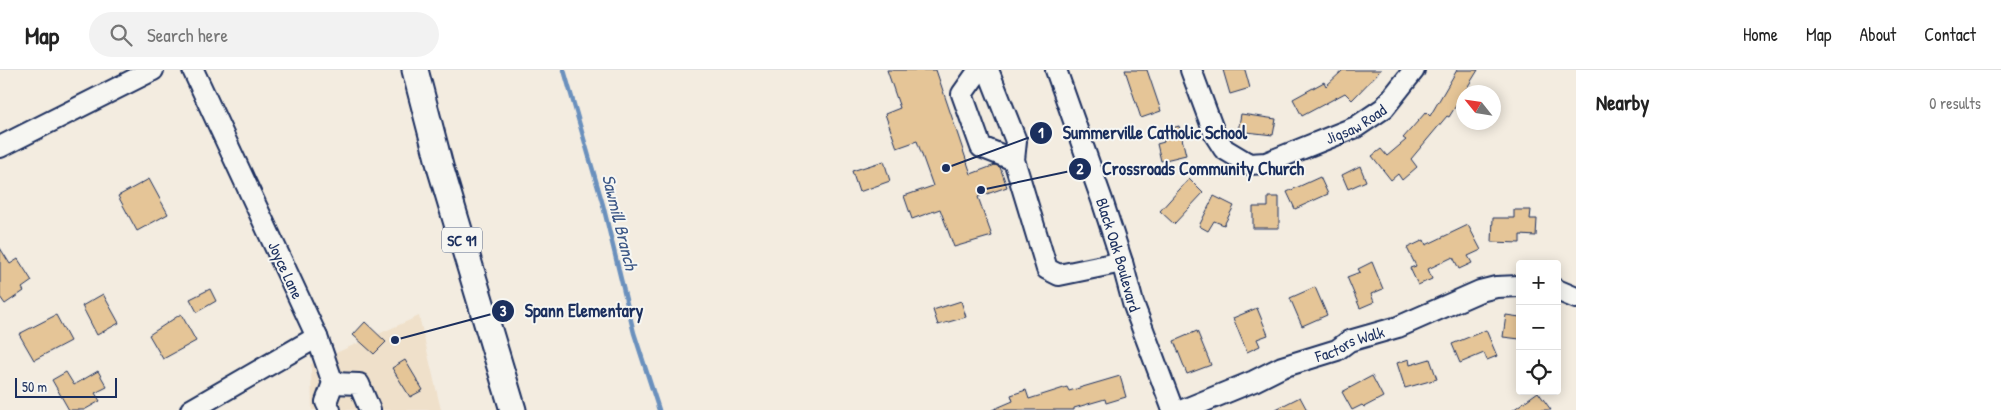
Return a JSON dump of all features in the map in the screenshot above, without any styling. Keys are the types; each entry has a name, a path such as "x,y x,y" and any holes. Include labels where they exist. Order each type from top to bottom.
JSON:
{"main road":[{"name":"SC 91","path":"415,70 441,170 513,410"}],"street":[{"path":"0,147 153,70"},
{"name":"Joyce Lane","path":"193,70 317,337 330,398"},
{"path":"979,70 962,94 981,147 1014,160"},
{"path":"988,70 1016,141 1014,160 1047,269 1058,275 1122,262"},
{"name":"Black Oak Boulevard","path":"1056,70 1102,200 1133,303 1173,410"},
{"name":"Jigsaw Road","path":"1191,70 1215,136 1224,149 1250,164 1266,163 1356,127 1384,108 1414,70"},
{"name":"Factors Walk","path":"1183,410 1254,381 1282,367 1337,350 1350,342 1398,327 1480,291 1496,287 1516,286"},
{"path":"1561,292 1576,298"},
{"path":"191,410 317,337"},
{"path":"330,398 359,384 370,410"}],"shaded area":[{"path":"419,316 441,410 312,410 311,364"}],"building":[{"path":"887,70 936,70 971,174 995,165 1000,167 1007,187 978,197 992,236 954,247 940,209 912,219 904,196 933,186 917,141 897,148 885,114 900,108"},
{"path":"1125,70 1147,70 1161,111 1141,118"},
{"path":"1223,70 1245,70 1250,88 1230,94"},
{"path":"1343,70 1381,70 1352,100 1345,93 1302,116 1293,99 1324,82 1326,86"},
{"path":"1457,70 1478,70 1469,85 1456,85 1456,106 1449,117 1447,116 1411,159 1417,167 1402,180 1398,174 1391,180 1372,156 1381,149 1387,156 1406,140 1403,138 1426,112 1430,116"},
{"path":"1241,114 1276,119 1273,135 1238,131"},
{"path":"1179,126 1186,155 1161,161 1157,144 1164,142 1161,131"},
{"path":"884,161 890,181 859,192 852,171"},
{"path":"1360,166 1366,181 1348,189 1342,175"},
{"path":"1320,177 1328,194 1295,209 1287,192"},
{"path":"149,179 168,214 137,231 118,196"},
{"path":"1189,179 1203,193 1174,224 1160,211"},
{"path":"1214,196 1234,206 1224,225 1214,221 1208,231 1199,226"},
{"path":"1268,197 1279,197 1279,228 1253,228 1253,207 1268,207"},
{"path":"1514,210 1531,210 1530,219 1537,219 1536,236 1520,235 1520,243 1492,242 1493,218 1514,218"},
{"path":"1468,225 1481,250 1468,256 1472,263 1459,269 1453,257 1428,269 1432,279 1418,285 1410,268 1416,266 1407,248 1424,240 1426,245"},
{"path":"0,248 10,264 18,259 32,281 22,288 24,291 5,304 0,297"},
{"path":"1372,262 1383,289 1371,294 1374,302 1360,308 1347,277 1360,272 1358,269"},
{"path":"1315,287 1327,315 1302,326 1290,298"},
{"path":"210,289 216,301 197,312 190,299"},
{"path":"103,294 119,323 97,335 82,306"},
{"path":"961,301 966,317 938,325 933,310"},
{"path":"1257,308 1268,335 1257,339 1260,346 1247,352 1233,318"},
{"path":"181,314 196,341 163,359 149,335"},
{"path":"56,315 70,341 34,360 19,334"},
{"path":"1506,315 1516,316 1516,339 1503,337"},
{"path":"365,322 386,342 374,354 353,335"},
{"path":"1486,330 1497,356 1487,360 1484,353 1460,363 1452,344"},
{"path":"1197,331 1211,365 1187,374 1174,341"},
{"path":"1409,359 1410,365 1430,359 1437,379 1405,388 1397,363"},
{"path":"405,360 423,390 410,397 392,368"},
{"path":"98,371 107,387 95,393 100,401 84,410 69,410 52,380 66,372 74,385"},
{"path":"1120,376 1126,397 1106,403 1105,399 1074,408 1074,410 992,410 1013,401 1011,395 1026,390 1029,399 1067,387 1069,391"},
{"path":"1372,376 1383,397 1364,407 1362,405 1352,410 1342,392"},
{"path":"1534,395 1540,395 1551,410 1513,410"},
{"path":"1300,397 1307,410 1274,410"}],"waterway":[{"name":"Sawmill Branch","path":"564,70 603,205 634,333 659,410"}],"place":[{"name":"Summerville Catholic School","path":"946,168"},
{"name":"Crossroads Community Church","path":"981,190"},
{"name":"Spann Elementary","path":"395,340"}]}
